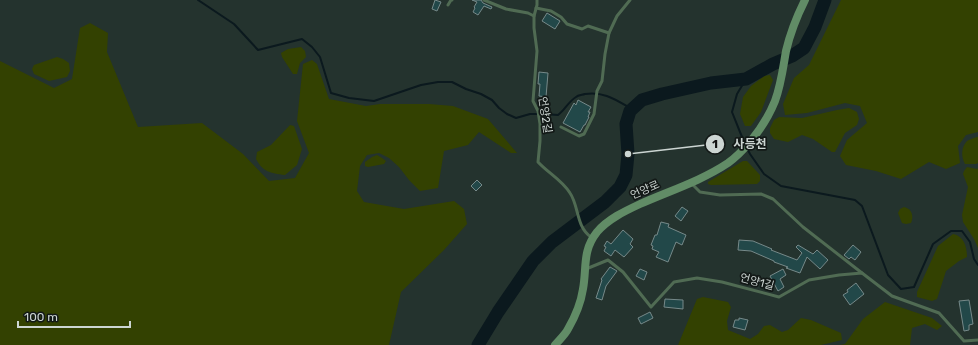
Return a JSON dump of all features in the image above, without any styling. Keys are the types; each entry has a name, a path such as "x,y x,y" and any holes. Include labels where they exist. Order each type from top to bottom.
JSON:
{"street":[{"name":"언양로","path":"555,345 568,330 578,305 583,289 586,254 590,241 598,230 609,221 626,211 701,178 729,163 750,142 767,118 775,100 787,50 799,11 805,0"}],"lane":[{"path":"448,5 451,0"},
{"path":"484,0 506,9 528,13 534,16"},
{"name":"언양2길","path":"537,0 534,16 537,51 533,101 539,116 540,141 538,162 570,193 583,228 587,234 593,238"},
{"path":"561,127 579,136 584,134 594,114 597,91 602,81 609,33 617,16 630,0"},
{"path":"536,8 551,11 561,17 567,24 582,29 588,26 609,33"},
{"path":"690,182 700,192 720,195 761,194 773,199 803,228 892,296 940,314 964,341 978,340"},
{"name":"언양1길","path":"584,270 608,260 623,272 651,307 674,282 697,278 722,282 779,297 810,280 862,273"}],"green space":[{"path":"841,0 978,0 978,132 966,135 958,146 960,163 946,169 929,162 901,179 876,171 846,165 840,156 847,140 867,123 860,106 845,103 807,113 785,115 783,104 794,78 809,65"},
{"path":"90,23 108,33 107,52 138,127 202,123 243,154 269,181 295,178 309,153 297,121 303,64 312,60 317,64 329,99 366,106 380,104 429,104 453,106 488,119 517,153 511,153 479,132 468,145 444,151 438,188 420,191 389,158 379,153 367,155 360,166 357,191 364,202 404,209 454,201 464,209 467,224 444,250 401,292 389,345 0,345 0,61 54,88 72,79 80,28"},
{"path":"301,47 305,51 306,57 300,63 297,74 293,74 281,53 288,49"},
{"path":"57,57 69,63 70,71 67,77 49,81 34,74 32,69 34,65"},
{"path":"770,75 773,80 761,112 751,126 745,126 740,114 743,97 751,86 764,76"},
{"path":"849,108 857,112 859,119 857,125 845,133 835,152 832,152 813,139 802,135 788,142 774,139 770,133 770,128 774,120 779,117 802,118"},
{"path":"290,125 294,126 302,149 297,165 285,175 264,169 256,159 257,152 271,145"},
{"path":"978,137 978,163 965,164 962,155 965,143"},
{"path":"377,155 386,161 384,164 368,167 365,166 365,162"},
{"path":"743,161 747,161 760,175 760,181 757,184 708,184 708,182"},
{"path":"967,167 978,168 978,248 963,222 962,215 968,187 963,174"},
{"path":"904,207 909,209 912,213 911,223 902,223 898,213 900,209"},
{"path":"953,234 960,237 964,242 967,257 946,271 937,299 932,301 917,297 917,292 938,246"},
{"path":"703,297 728,302 731,307 727,321 728,330 750,339 758,334 764,326 770,325 782,332 788,330 801,318 811,320 841,333 842,340 821,345 678,345 697,299"},
{"path":"885,302 932,318 942,326 937,330 925,324 912,328 910,345 840,345 845,344 863,319"}],"building":[{"path":"435,0 441,2 437,11 432,9"},
{"path":"472,0 481,0 483,3 492,7 491,9 484,6 478,15 473,12 477,2"},
{"path":"547,13 560,21 555,29 542,21"},
{"path":"539,72 548,73 546,97 539,96"},
{"path":"578,100 591,107 588,112 590,112 589,117 580,132 563,123 574,103 576,105"},
{"path":"477,180 482,185 476,191 471,186"},
{"path":"682,207 688,211 681,221 675,216"},
{"path":"661,222 669,224 668,227 686,235 682,245 676,242 668,262 656,257 659,252 652,249 653,246 651,245 655,235 657,235"},
{"path":"623,230 633,239 630,244 633,247 624,257 615,250 611,256 604,251 606,247 604,246 607,241 611,244"},
{"path":"739,240 753,241 797,260 802,253 796,247 798,245 813,254 817,250 828,260 820,269 807,257 800,273 751,251 738,250"},
{"path":"853,245 861,252 855,260 851,257 849,259 844,255"},
{"path":"610,267 617,271 606,286 602,300 596,298 602,280 601,279"},
{"path":"640,269 647,272 644,280 636,276"},
{"path":"783,269 786,275 780,279 784,287 778,291 770,276"},
{"path":"856,283 864,294 850,305 843,295"},
{"path":"665,299 683,300 683,309 664,307"},
{"path":"969,300 973,324 969,325 969,330 964,331 959,301"},
{"path":"650,312 653,318 641,324 638,318"},
{"path":"739,318 748,320 745,330 733,327 735,320 739,320"}],"waterway":[{"path":"198,0 234,24 258,50 302,39 312,47 320,57 331,93 349,98 374,101 421,85 438,82 452,82 492,100 499,108 516,118 530,114 558,115 577,96 592,93 610,97 632,109"},
{"path":"478,345 498,312 533,261 552,242 605,202 620,187 626,175 628,154 626,124 630,111 642,100 662,94 711,83 746,79 773,64 792,56 804,48 815,27 825,0"},
{"path":"745,144 732,112 737,94 746,79"},
{"path":"747,148 764,174 781,186 855,200 862,206 888,275 901,289 914,287 933,244 951,231 962,231 970,242 974,259 978,265"}],"place":[{"name":"사등천","path":"628,154"}]}
